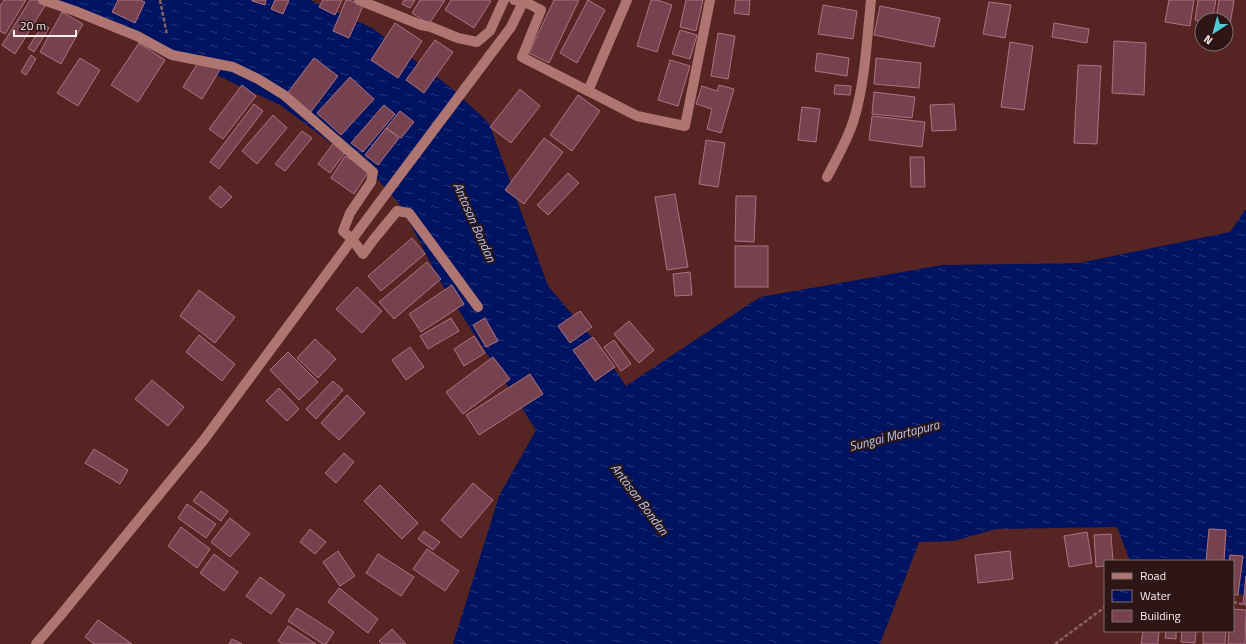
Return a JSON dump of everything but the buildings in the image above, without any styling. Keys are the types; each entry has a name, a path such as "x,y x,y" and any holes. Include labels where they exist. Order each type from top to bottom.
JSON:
{"street":[{"path":"43,0 137,36 172,55 233,67 258,79 284,95 372,172 372,182 350,213 343,231 352,239 363,254 397,212 409,213 478,307"},
{"path":"359,0 421,25 431,27 458,38 477,42 490,30 504,0"},
{"path":"36,644 203,441 511,27 520,0 541,10 522,57 637,116 685,126 710,0"},
{"path":"588,91 627,0"},
{"path":"827,177 848,136 855,118 860,92 871,0"}],"path":[{"path":"160,0 172,55"},
{"path":"1234,602 1246,605"},
{"path":"1055,644 1104,608"}],"water":[{"path":"45,0 310,0 372,28 450,87 489,123 548,286 600,347 626,386 760,297 942,265 1079,263 1230,232 1246,209 1246,595 1234,593 1234,560 1130,560 1117,527 996,529 954,541 919,542 880,644 453,644 499,496 536,430 440,281 401,206 374,175 280,105 79,10"}],"water label":[{"name":"Antasan Bondan","path":"475,222"},
{"name":"Sungai Martapura","path":"894,435"},
{"name":"Antasan Bondan","path":"640,499"}]}
